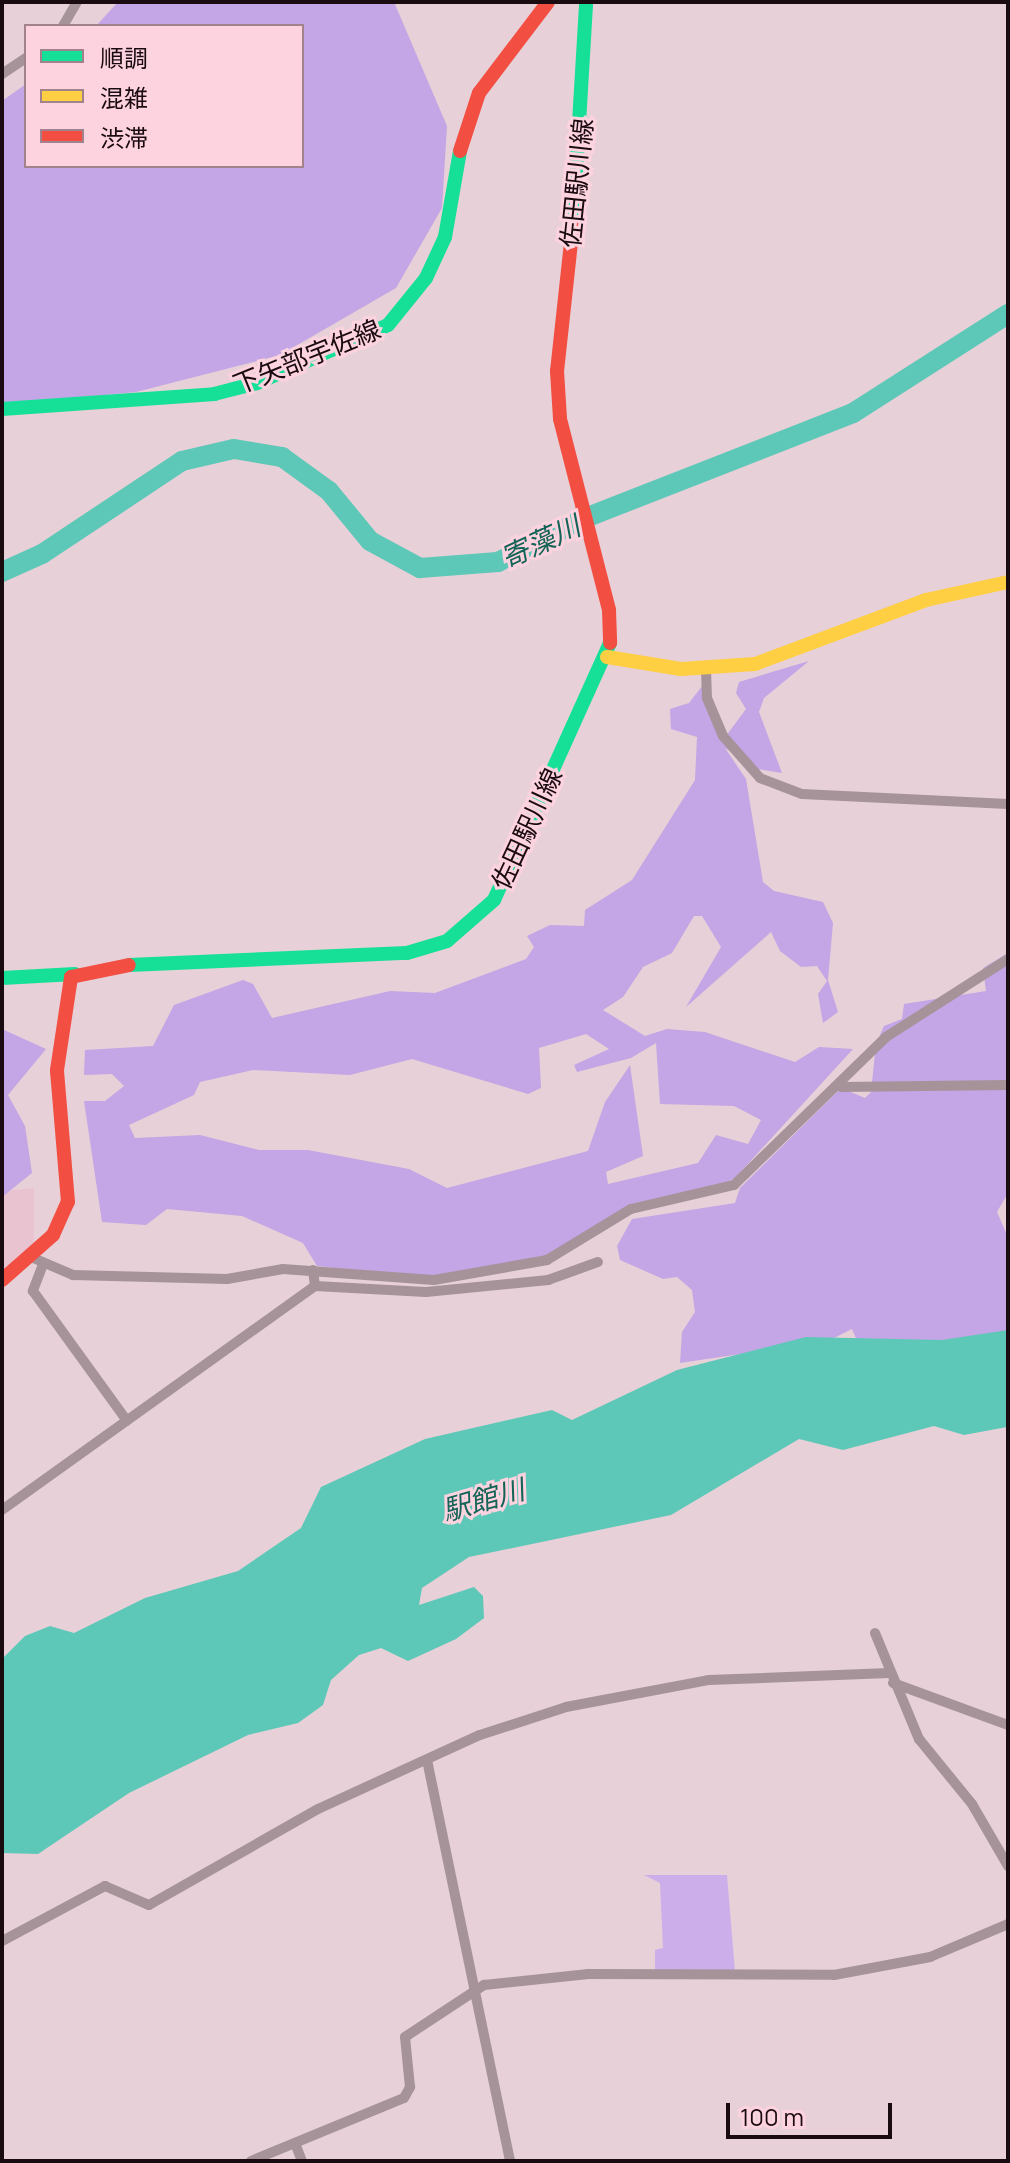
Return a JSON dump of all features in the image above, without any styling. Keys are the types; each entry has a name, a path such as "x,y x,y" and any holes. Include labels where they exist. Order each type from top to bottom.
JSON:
{"main road":[{"name":"下矢部宇佐線","path":"2,409 214,394 257,383 388,325 426,278 445,237 464,129 479,93 548,2"},
{"name":"佐田駅川線","path":"2,978 75,974 132,964 407,953 456,936 500,889 607,657 609,610 597,555 571,466 557,371 584,131 586,2"},
{"path":"607,657 706,670 755,664 926,600 1008,582"},
{"path":"2,1280 36,1262 53,1235 70,1192 58,1045 65,990 75,974"}],"street":[{"path":"64,24 77,2"},
{"path":"2,74 24,59"},
{"path":"706,670 707,698 723,736 760,778 802,794 1008,804"},
{"path":"127,1421 33,1291 36,1262 73,1275 227,1279 313,1270 434,1280 547,1260 631,1209 734,1185 841,1087 900,1026 1008,959"},
{"path":"841,1087 1008,1085"},
{"path":"2,1510 315,1286 448,1290 548,1280 598,1262"},
{"path":"313,1270 315,1286"},
{"path":"875,1633 891,1678 926,1751 972,1804 1008,1866"},
{"path":"2,1941 105,1886 146,1906 318,1809 427,1760 526,1719 646,1689 891,1678 1008,1725"},
{"path":"427,1760 441,1856 475,1988 510,2161"},
{"path":"251,2161 404,2098 410,2087 405,2037 475,1988 588,1974 834,1975 930,1957 1008,1924"},
{"path":"295,2143 302,2161"}],"shaded area":[{"path":"118,2 394,2 447,126 442,208 396,288 280,355 136,392 2,405 2,101 24,85 24,168 304,168 304,24 98,24"},
{"path":"809,661 764,698 759,712 782,773 757,769 725,748 746,779 763,882 774,891 823,902 833,923 828,980 838,1012 823,1023 818,994 827,981 817,966 801,967 780,951 771,932 686,1007 721,947 702,916 694,916 672,953 643,967 623,997 603,1010 645,1036 667,1029 705,1032 795,1062 819,1047 853,1049 735,1178 712,1190 632,1204 536,1262 425,1279 317,1266 303,1243 242,1216 167,1209 146,1225 102,1222 84,1101 105,1101 124,1086 112,1074 84,1075 85,1050 153,1046 174,1005 243,980 253,984 272,1018 390,991 435,993 526,959 534,947 527,936 550,925 584,926 585,910 632,880 695,780 697,737 671,729 670,709 689,703 703,685 723,740 746,709 736,693 739,682","holes":["586,1034 609,1049 574,1065 577,1072 631,1058 656,1043 660,1104 734,1106 761,1120 748,1144 716,1135 698,1163 608,1184 606,1172 643,1156 630,1065 605,1102 588,1151 447,1188 409,1169 308,1150 259,1150 200,1135 135,1138 129,1125 194,1095 200,1082 253,1070 350,1075 412,1059 528,1094 541,1088 539,1048"]},
{"path":"1008,953 1008,1193 997,1212 1008,1237 1008,1336 859,1345 852,1329 828,1341 680,1363 682,1332 695,1312 692,1290 677,1277 663,1279 620,1260 617,1246 632,1219 735,1203 740,1188 841,1088 865,1098 871,1092 876,1044 884,1026 902,1019 904,1004 986,991 983,968"},
{"path":"2,1029 46,1049 8,1095 25,1126 32,1173 2,1197"},
{"path":"34,1188 34,1243 2,1273 2,1191"},
{"path":"644,1875 727,1875 735,1972 655,1972 655,1950 663,1948 660,1883"}],"water":[{"name":"駅館川","path":"1008,1330 1007,1427 964,1435 934,1426 843,1450 799,1439 671,1515 469,1557 422,1588 419,1605 474,1587 483,1596 484,1618 456,1639 408,1661 381,1648 359,1655 331,1680 323,1705 298,1723 248,1735 129,1793 38,1854 2,1853 2,1659 25,1636 50,1626 74,1633 145,1598 238,1571 301,1528 321,1487 425,1439 552,1410 572,1420 677,1370 806,1337 942,1340"}],"waterway":[{"name":"寄藻川","path":"2,572 42,554 182,461 234,449 282,457 329,491 370,541 420,568 498,562 580,520 853,413 1008,314"}],"traffic: fast":[{"path":"573,224 586,2"},
{"path":"2,409 214,394 257,383 388,325 426,278 445,237 460,151"},
{"path":"129,965 407,953 447,941 494,900 610,643"},
{"path":"2,978 75,974"}],"traffic: slow":[{"path":"607,657 681,669 755,664 926,600 1008,582"}],"traffic: jam":[{"path":"460,151 479,93 548,2"},
{"path":"573,224 557,371 560,419 609,610 610,643"},
{"path":"2,1280 53,1235 68,1202 57,1070 71,977 129,965"}]}
